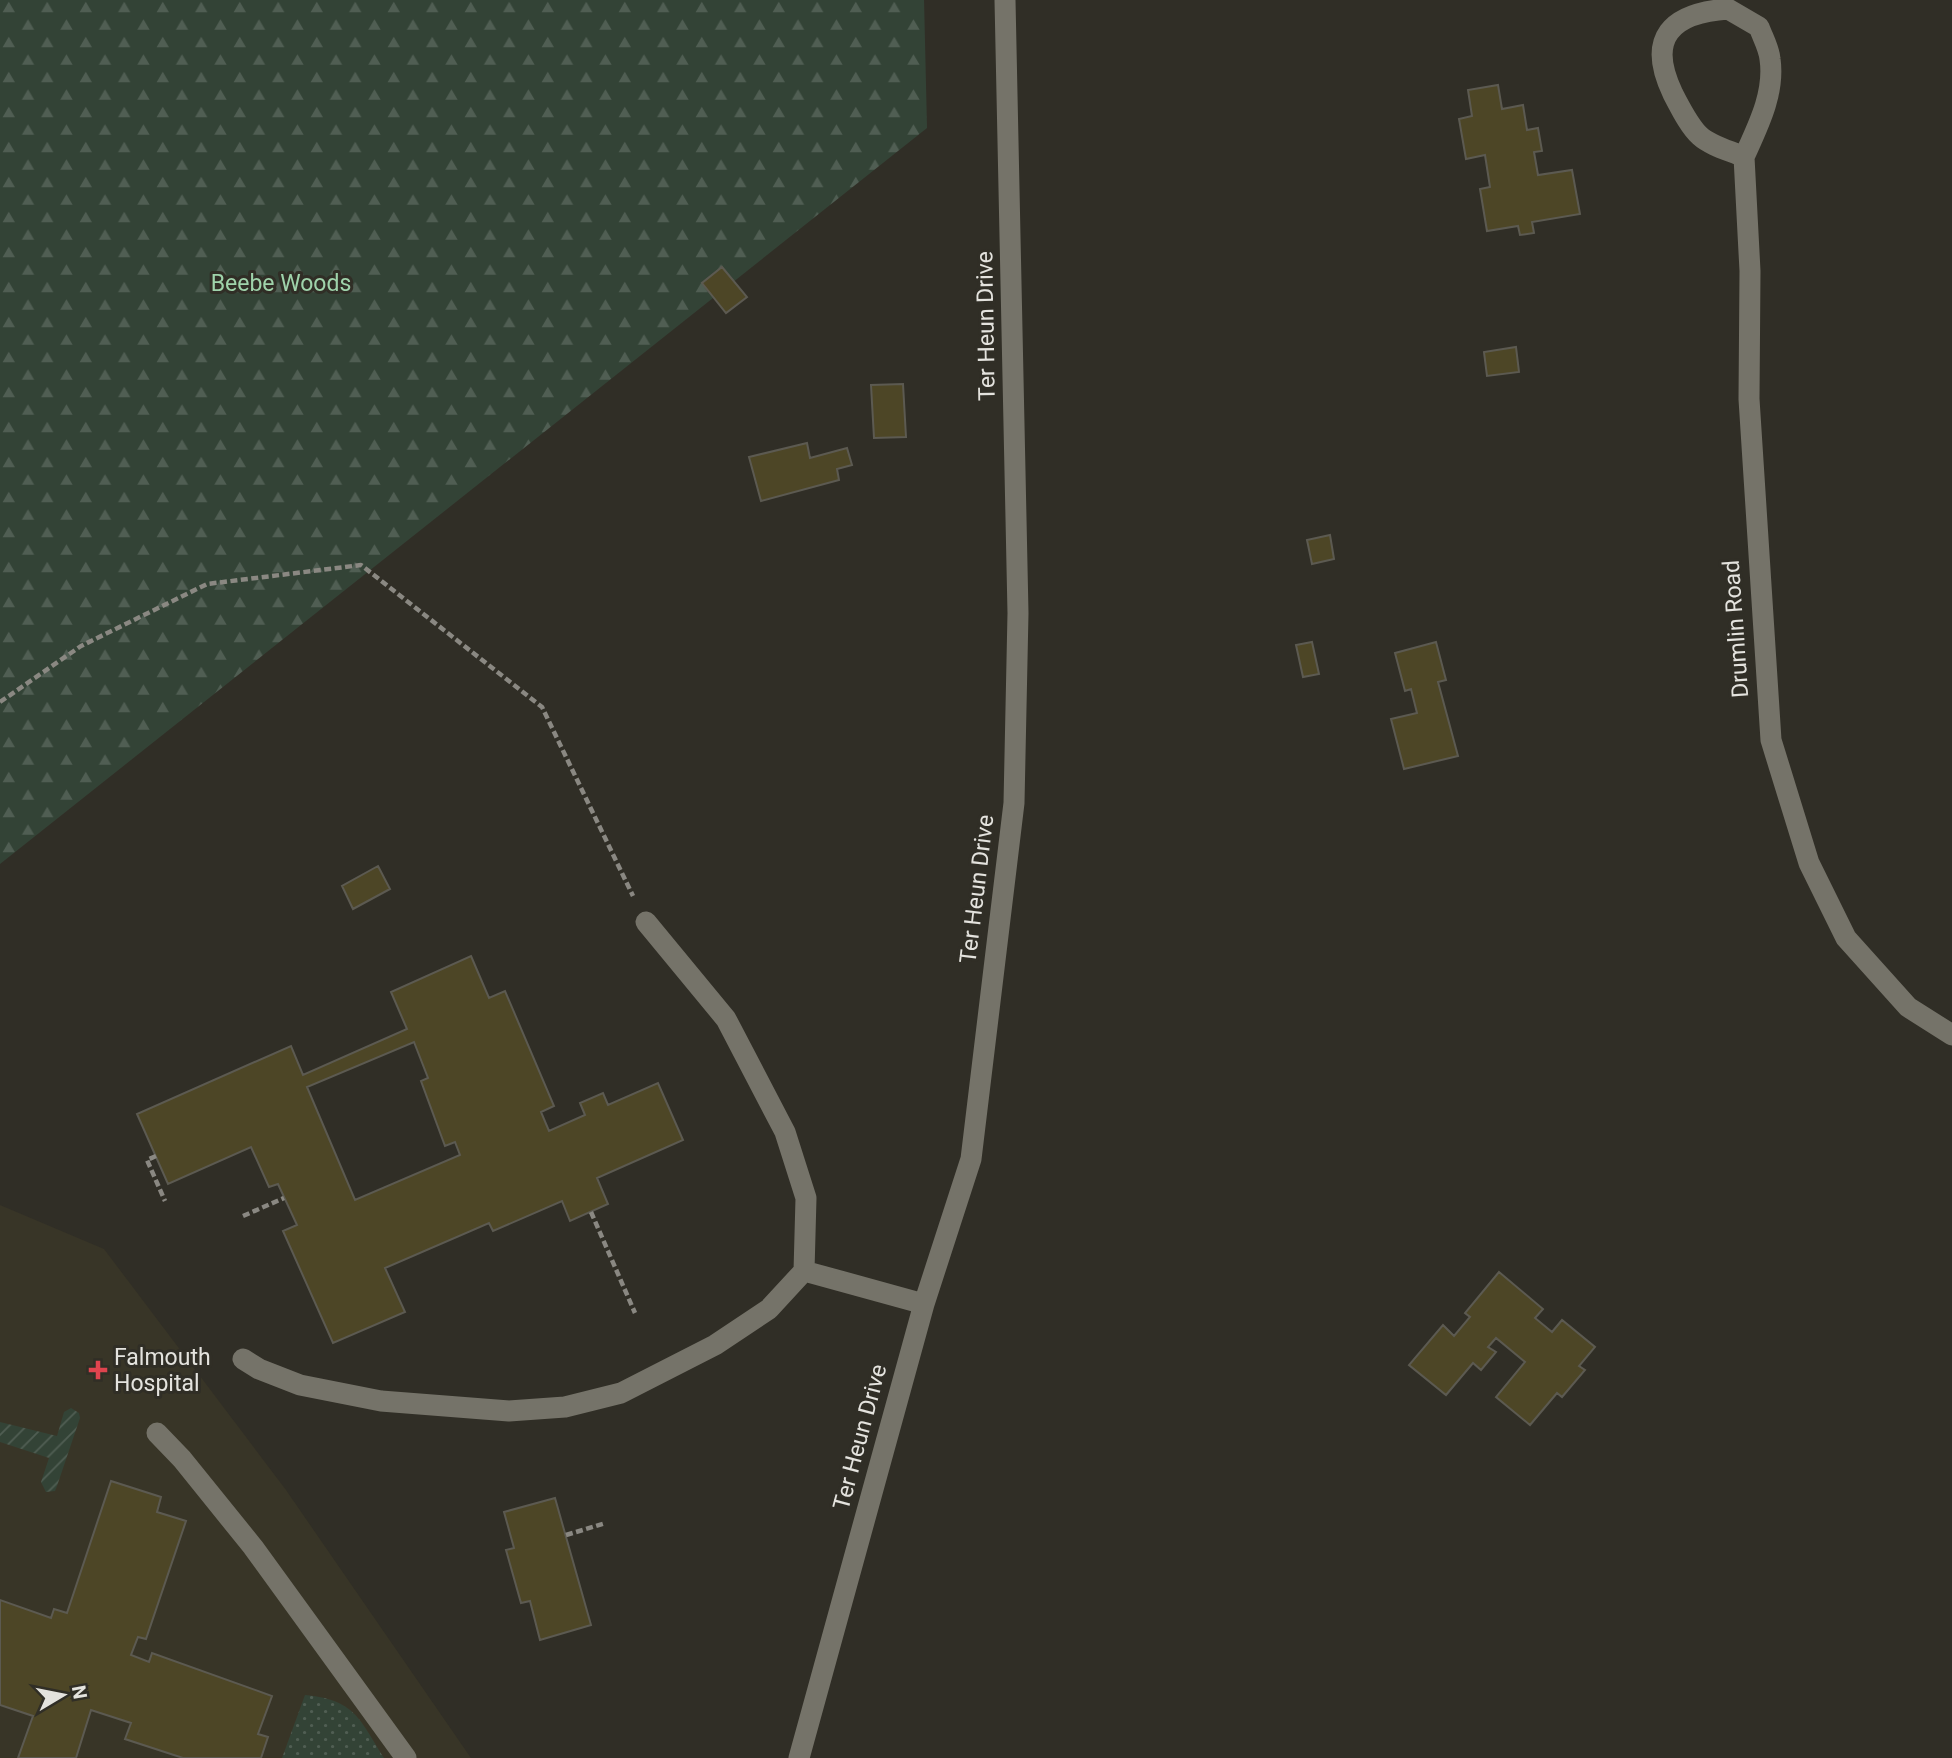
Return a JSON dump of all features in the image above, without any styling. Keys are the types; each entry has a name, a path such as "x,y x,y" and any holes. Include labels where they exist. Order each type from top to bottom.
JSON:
{"street":[{"name":"Ter Heun Drive","path":"799,1758 924,1304 971,1159 1014,803 1018,613 1005,0"},
{"name":"Drumlin Road","path":"1744,157 1700,136 1679,106 1665,78 1662,55 1666,34 1680,20 1704,11 1728,9 1759,27 1770,56 1772,75 1768,98 1744,157 1750,271 1749,399 1770,740 1809,863 1846,938 1908,1007 1952,1035"},
{"path":"243,1359 259,1370 300,1385 381,1401 509,1411 565,1407 621,1393 715,1345 769,1309 804,1271 806,1198 785,1132 726,1019 646,922"},
{"path":"804,1271 924,1304"},
{"path":"157,1433 182,1459 253,1547 406,1758"}],"path":[{"path":"0,702 81,646 207,584 361,565 542,707 646,922"},
{"path":"156,1156 147,1160 165,1200"},
{"path":"243,1216 284,1198"},
{"path":"591,1212 635,1313"},
{"path":"566,1535 606,1523"}],"shaded area":[{"name":"Falmouth Hospital","path":"0,1205 104,1249 286,1490 471,1758 0,1758"}],"green space":[{"name":"Beebe Woods","path":"0,0 924,0 927,128 0,864"},
{"path":"71,1408 79,1413 80,1418 55,1491 46,1492 41,1482 49,1458 0,1442 0,1422 57,1436 64,1412"},
{"path":"305,1695 335,1701 354,1713 384,1758 282,1758"}],"building":[{"path":"1498,85 1502,109 1523,105 1527,130 1538,128 1542,151 1534,152 1538,175 1572,170 1580,214 1532,222 1534,233 1520,235 1518,226 1487,231 1480,189 1490,187 1485,155 1466,159 1459,119 1472,116 1468,90"},
{"path":"722,267 747,297 726,313 702,283"},
{"path":"1516,347 1519,372 1487,376 1484,352"},
{"path":"903,384 906,437 874,438 871,385"},
{"path":"807,443 810,458 847,448 852,465 837,469 839,480 761,501 749,457"},
{"path":"1330,535 1334,559 1312,564 1307,540"},
{"path":"1312,642 1319,674 1303,677 1296,645"},
{"path":"1436,642 1446,680 1438,682 1458,756 1404,769 1391,719 1417,713 1411,689 1405,691 1395,653"},
{"path":"378,866 390,889 353,909 342,886"},
{"path":"471,956 489,998 505,991 554,1106 541,1112 549,1131 585,1115 580,1103 603,1093 608,1105 658,1083 683,1140 597,1178 608,1204 570,1221 562,1201 493,1231 489,1223 385,1268 405,1312 333,1343 283,1231 297,1225 278,1184 269,1187 251,1147 168,1184 137,1114 291,1046 303,1075 407,1029 391,992","holes":["414,1042 428,1078 421,1081 445,1146 455,1142 460,1155 355,1200 307,1087"]},
{"path":"1499,1272 1543,1309 1535,1318 1552,1332 1562,1320 1595,1347 1579,1366 1585,1370 1562,1397 1557,1393 1530,1425 1496,1397 1525,1362 1496,1338 1488,1347 1496,1352 1481,1370 1473,1363 1446,1395 1409,1365 1443,1325 1454,1336 1470,1317 1465,1313"},
{"path":"111,1481 161,1497 157,1512 186,1521 146,1639 138,1637 131,1655 149,1662 152,1653 272,1696 258,1734 268,1737 261,1758 183,1758 125,1739 131,1723 91,1710 76,1758 18,1758 33,1716 0,1705 0,1600 51,1618 54,1609 67,1613"},
{"path":"555,1498 591,1625 540,1640 530,1601 521,1603 506,1550 514,1548 504,1512"}],"place":[{"name":"Falmouth Hospital","path":"98,1370"}]}
